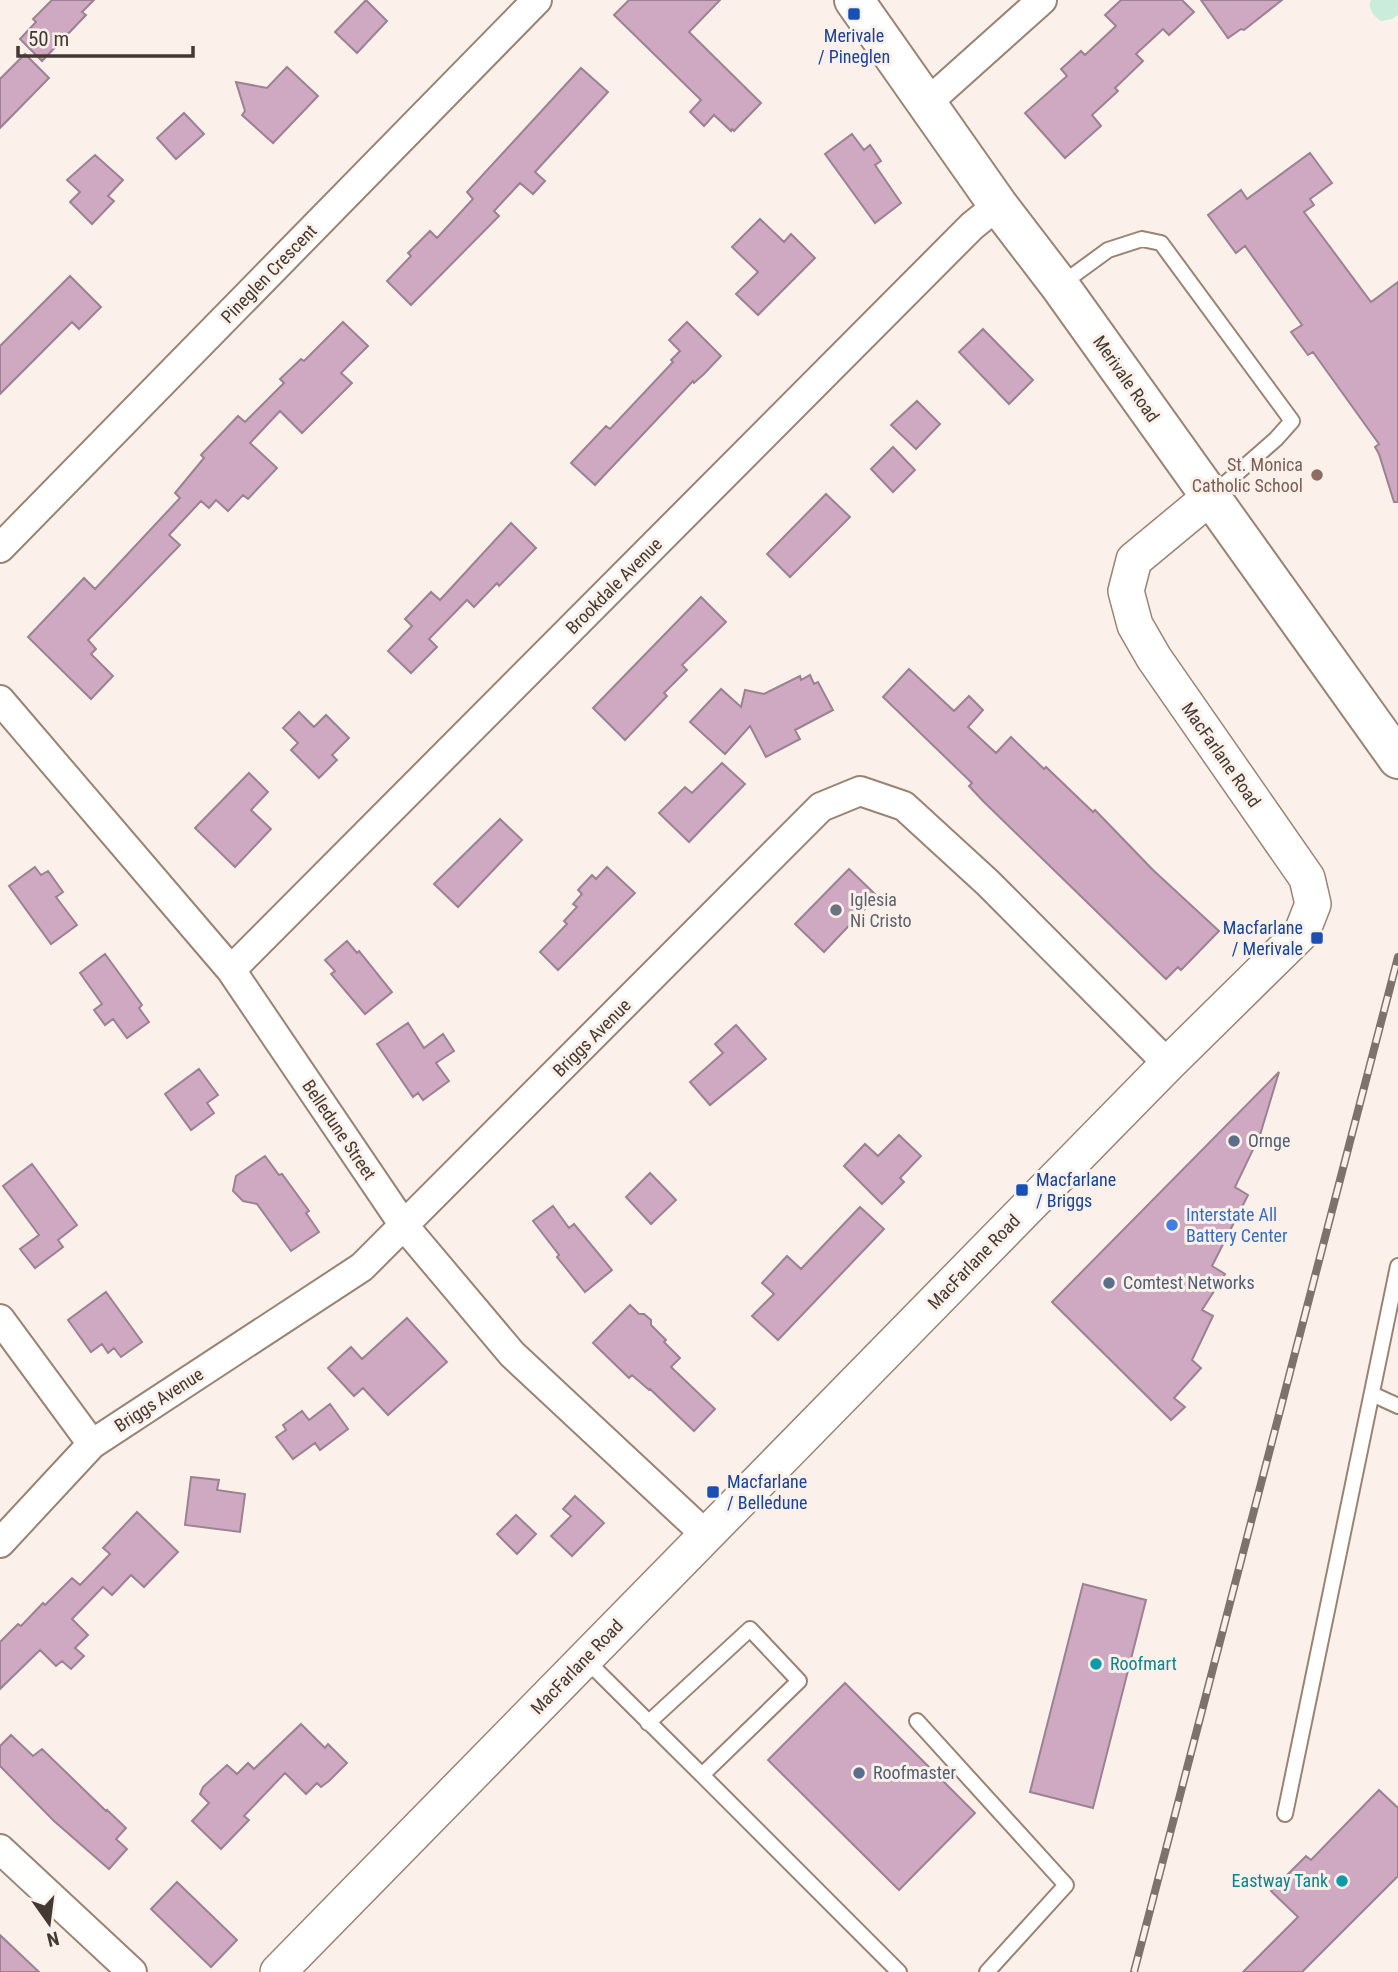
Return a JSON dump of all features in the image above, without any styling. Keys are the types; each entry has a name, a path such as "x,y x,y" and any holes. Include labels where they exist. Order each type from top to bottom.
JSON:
{"main road":[{"name":"Merivale Road","path":"854,0 998,205 1060,286 1398,759"}],"street":[{"name":"Pineglen Crescent","path":"0,548 537,0"},
{"path":"927,103 1042,0"},
{"name":"Brookdale Avenue","path":"231,970 972,226 998,205"},
{"name":"MacFarlane Road","path":"278,1972 1168,1064 1302,932 1313,904 1307,878 1154,658 1135,625 1126,591 1134,560 1210,497"},
{"name":"Belledune Street","path":"0,700 231,970 405,1227 512,1354 706,1535"},
{"name":"Briggs Avenue","path":"0,1543 92,1444 362,1268 821,807 860,791 904,806 988,883 1168,1064"},
{"path":"0,1319 92,1444"},
{"path":"0,1849 132,1972"}],"lane":[{"path":"1060,286 1108,250 1142,239 1161,243 1292,421 1276,439 1210,497"},
{"path":"1285,1814 1398,1266"},
{"path":"1372,1394 1398,1404"},
{"path":"648,1723 750,1629 799,1681 702,1775"},
{"path":"585,1658 899,1972"},
{"path":"917,1721 1066,1885 988,1972"}],"green space":[{"path":"1371,0 1398,0 1398,15 1381,21 1372,12"}],"building":[{"path":"52,0 94,0 82,12 86,15 42,61 20,39 36,22 33,19"},
{"path":"366,0 387,21 357,53 335,32"},
{"path":"629,0 720,0 689,32 761,103 734,131 714,115 704,126 690,112 701,100 614,15"},
{"path":"1121,0 1182,0 1194,12 1169,35 1163,29 1136,54 1143,61 1115,88 1118,91 1092,115 1101,126 1065,158 1025,113 1067,76 1061,69 1081,51 1085,55 1116,26 1105,15"},
{"path":"1201,0 1282,0 1244,30 1241,29 1228,38"},
{"path":"25,54 49,78 0,128 0,79"},
{"path":"287,67 318,96 273,143 242,115 245,111 236,82 267,88"},
{"path":"581,68 608,92 535,172 545,181 533,194 520,183 494,211 499,216 411,305 387,281 411,256 408,253 430,231 437,238 473,199 467,192"},
{"path":"184,113 204,134 176,159 157,138"},
{"path":"852,134 864,150 870,145 881,161 875,165 901,203 875,223 825,154"},
{"path":"1310,153 1332,183 1310,199 1314,205 1304,212 1371,302 1398,282 1398,502 1394,502 1375,447 1379,444 1313,352 1308,355 1291,332 1302,325 1245,246 1236,253 1208,215 1241,190 1247,199"},
{"path":"95,155 123,180 108,196 114,201 92,224 70,202 80,192 67,180"},
{"path":"760,219 784,242 791,234 815,258 758,315 736,294 758,272 732,247"},
{"path":"70,276 101,307 79,329 72,322 0,394 0,346"},
{"path":"343,322 368,346 341,373 352,383 302,433 280,411 250,443 277,468 248,499 243,495 228,511 216,500 209,508 201,501 169,535 180,545 88,640 96,649 91,654 113,676 91,699 28,637 84,578 95,589 180,498 175,493 204,458 201,455 238,416 245,422 284,383 280,379 301,359 304,361"},
{"path":"687,322 721,356 694,383 693,381 595,485 571,463 606,426 610,429 673,362 671,360 680,351 669,340"},
{"path":"983,329 1033,380 1009,404 959,352"},
{"path":"917,401 940,424 916,449 891,425"},
{"path":"893,447 915,470 893,492 871,469"},
{"path":"826,494 850,517 790,577 767,554"},
{"path":"511,523 536,548 474,607 467,600 429,639 437,647 411,673 388,651 412,626 405,619 431,592 440,600"},
{"path":"701,597 726,622 682,665 687,670 664,693 667,696 625,740 593,708"},
{"path":"909,669 954,711 969,696 983,710 968,727 996,753 1011,737 1093,812 1095,810 1153,870 1219,931 1181,970 1178,967 1166,979 983,801 969,786 972,783 883,697"},
{"path":"810,675 814,684 818,682 833,710 795,730 800,739 766,757 750,726 725,754 690,722 721,689 741,707 745,690 764,694 800,676 801,680"},
{"path":"299,712 314,727 326,715 349,738 332,755 337,760 319,778 291,750 298,743 283,728"},
{"path":"722,763 745,784 689,842 659,813 685,787 692,793"},
{"path":"249,773 268,792 251,810 271,829 235,867 195,828"},
{"path":"500,819 522,840 458,907 434,884"},
{"path":"35,867 41,875 48,871 63,892 56,897 77,925 51,944 9,886"},
{"path":"607,867 635,893 558,970 540,952 567,924 564,921 577,907 573,904 582,894 578,890 592,875 596,879"},
{"name":"Iglesia Ni Cristo","path":"849,869 877,896 824,952 795,924"},
{"path":"347,941 357,953 359,951 392,992 365,1014 331,974 335,971 325,960"},
{"path":"105,954 142,1005 139,1008 149,1022 127,1038 113,1019 105,1025 94,1010 102,1004 80,973"},
{"path":"408,1023 424,1048 443,1034 454,1051 436,1063 449,1081 423,1100 418,1093 413,1097 377,1044"},
{"path":"736,1025 766,1059 710,1105 690,1082 723,1053 715,1044"},
{"path":"199,1069 218,1095 207,1103 214,1113 191,1130 165,1094"},
{"path":"1279,1072 1260,1135 1235,1187 1248,1195 1212,1266 1225,1274 1202,1310 1213,1316 1192,1360 1201,1368 1174,1398 1185,1407 1171,1420 1052,1302"},
{"path":"899,1135 921,1156 900,1178 904,1182 882,1204 844,1166 865,1144 878,1156"},
{"path":"265,1156 309,1211 306,1213 319,1232 291,1251 257,1204 243,1201 233,1191 236,1176"},
{"path":"32,1164 77,1225 58,1240 63,1247 35,1268 20,1249 39,1235 3,1186"},
{"path":"650,1173 676,1200 651,1224 626,1197"},
{"path":"553,1206 569,1228 574,1224 612,1270 585,1292 533,1221"},
{"path":"860,1207 884,1229 778,1340 752,1316 774,1294 762,1283 787,1256 801,1269"},
{"path":"106,1292 142,1342 121,1357 114,1348 108,1353 102,1344 91,1352 68,1320"},
{"path":"630,1305 651,1320 651,1325 680,1358 671,1367 715,1409 694,1431 650,1389 632,1375 629,1378 593,1343"},
{"path":"407,1318 447,1362 388,1415 363,1388 354,1396 328,1368 351,1347 362,1359"},
{"path":"330,1404 348,1429 320,1450 315,1443 293,1459 276,1437 286,1430 283,1425 302,1411 309,1420"},
{"path":"191,1477 219,1480 217,1490 245,1494 240,1532 185,1525"},
{"path":"575,1496 604,1523 572,1556 551,1536 571,1516 563,1509"},
{"path":"137,1512 178,1552 144,1587 131,1575 112,1595 103,1587 72,1619 88,1635 75,1648 84,1656 71,1669 62,1661 56,1666 40,1650 0,1689 0,1642 18,1624 21,1626 43,1603 45,1605 72,1578 80,1585 110,1554 103,1548"},
{"path":"516,1515 536,1534 517,1554 497,1534"},
{"name":"Roofmart","path":"1083,1584 1146,1600 1093,1808 1030,1792"},
{"name":"Roofmaster","path":"845,1683 975,1813 899,1890 768,1760"},
{"path":"301,1724 325,1748 328,1744 347,1763 329,1781 321,1787 317,1783 306,1794 285,1773 244,1816 249,1820 221,1849 192,1821 209,1803 200,1794 203,1787 227,1765 237,1774 248,1763 254,1769"},
{"path":"11,1735 33,1756 42,1749 126,1828 116,1839 127,1849 109,1869 54,1821 0,1766 0,1746"},
{"name":"Eastway Tank","path":"1379,1790 1398,1808 1398,1876 1302,1972 1243,1972 1298,1917 1271,1891 1306,1856 1311,1860"},
{"path":"177,1882 237,1940 211,1967 151,1909"},
{"path":"0,1935 39,1972 0,1972"}],"railway":[{"path":"1134,1972 1398,957"}],"place":[{"name":"Merivale / Pineglen","path":"854,14"},
{"name":"St. Monica Catholic School","path":"1317,475"},
{"name":"Iglesia Ni Cristo","path":"836,910"},
{"name":"Macfarlane / Merivale","path":"1317,938"},
{"name":"Ornge","path":"1234,1141"},
{"name":"Macfarlane / Briggs","path":"1022,1190"},
{"name":"Interstate All Battery Center","path":"1172,1225"},
{"name":"Comtest Networks","path":"1109,1283"},
{"name":"Macfarlane / Belledune","path":"713,1492"},
{"name":"Roofmart","path":"1096,1664"},
{"name":"Roofmaster","path":"859,1773"},
{"name":"Eastway Tank","path":"1342,1881"}]}
